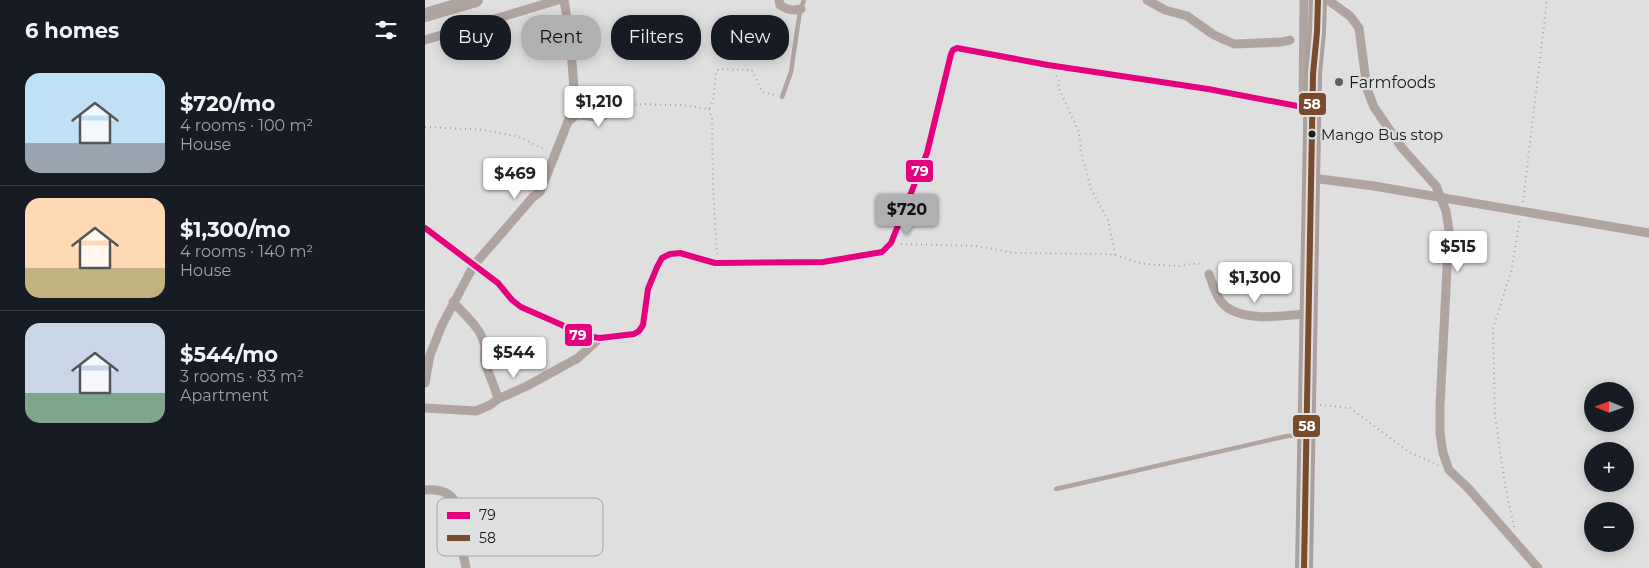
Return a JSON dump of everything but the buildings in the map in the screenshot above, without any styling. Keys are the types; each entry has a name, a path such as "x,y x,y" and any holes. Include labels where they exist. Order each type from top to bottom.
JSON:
{"highway":[{"path":"1310,0 1313,74"},
{"path":"1304,568 1312,178 1308,109 1317,32 1318,0"}],"main road":[{"path":"425,15 476,0"}],"street":[{"path":"425,40 558,0"},
{"path":"425,383 430,355 441,325 474,265 533,197 540,192 556,155 575,101 570,37 564,0"},
{"path":"779,0 780,5 793,11 803,4"},
{"path":"1147,0 1165,10 1187,16 1214,35 1234,44 1290,40"},
{"path":"425,228 498,283 512,300 521,307 562,325 578,335 600,338 634,334 643,325 648,289 662,258 670,254 680,253 715,263 823,262 882,252 891,243 927,153 953,50 957,48 1048,65 1208,89 1308,109 1303,0"},
{"path":"1327,0 1350,16 1359,28 1367,89 1374,107 1401,148 1436,186 1446,211 1449,230 1440,424 1443,453 1449,470 1469,488 1538,568"},
{"path":"567,124 573,117 581,114 592,117 603,116 616,108"},
{"path":"1312,178 1442,197 1649,233"},
{"path":"1209,274 1220,300 1231,311 1253,316 1310,313"},
{"path":"453,302 470,320 482,337 485,346 485,364 494,382 498,399"},
{"path":"425,408 476,412 578,358 600,338"},
{"path":"425,490 447,492 452,498"}],"lane":[{"path":"782,97 791,72 803,4"},
{"path":"1056,489 1287,436 1307,435"}],"path":[{"path":"1519,546 1505,485 1495,416 1493,328 1511,272 1521,211 1547,0"},
{"path":"1048,65 1059,79 1059,87 1079,132 1081,152 1091,190 1108,220 1115,254"},
{"path":"715,263 717,250 713,187 712,119 709,109 713,102 716,72 719,69 752,70 762,92 782,97"},
{"path":"616,108 626,103 661,106 683,105 709,109"},
{"path":"425,127 484,130 519,137 556,155"},
{"path":"891,243 975,246 1015,253 1115,254 1143,264 1179,266 1197,263 1205,266 1209,274"},
{"path":"1308,404 1350,408 1409,452 1449,470"}],"transit line":[{"name":"58","path":"1304,568 1313,74 1318,0"},
{"name":"79","path":"425,228 498,283 512,300 521,307 562,325 578,335 600,338 634,334 643,325 648,289 657,267 662,258 670,254 680,253 715,263 823,262 882,252 891,243 927,153 951,54 957,48 1048,65 1208,89 1313,109"}],"place":[{"name":"Farmfoods","path":"1339,82"},
{"name":"Mango Bus stop","path":"1312,134"}]}
